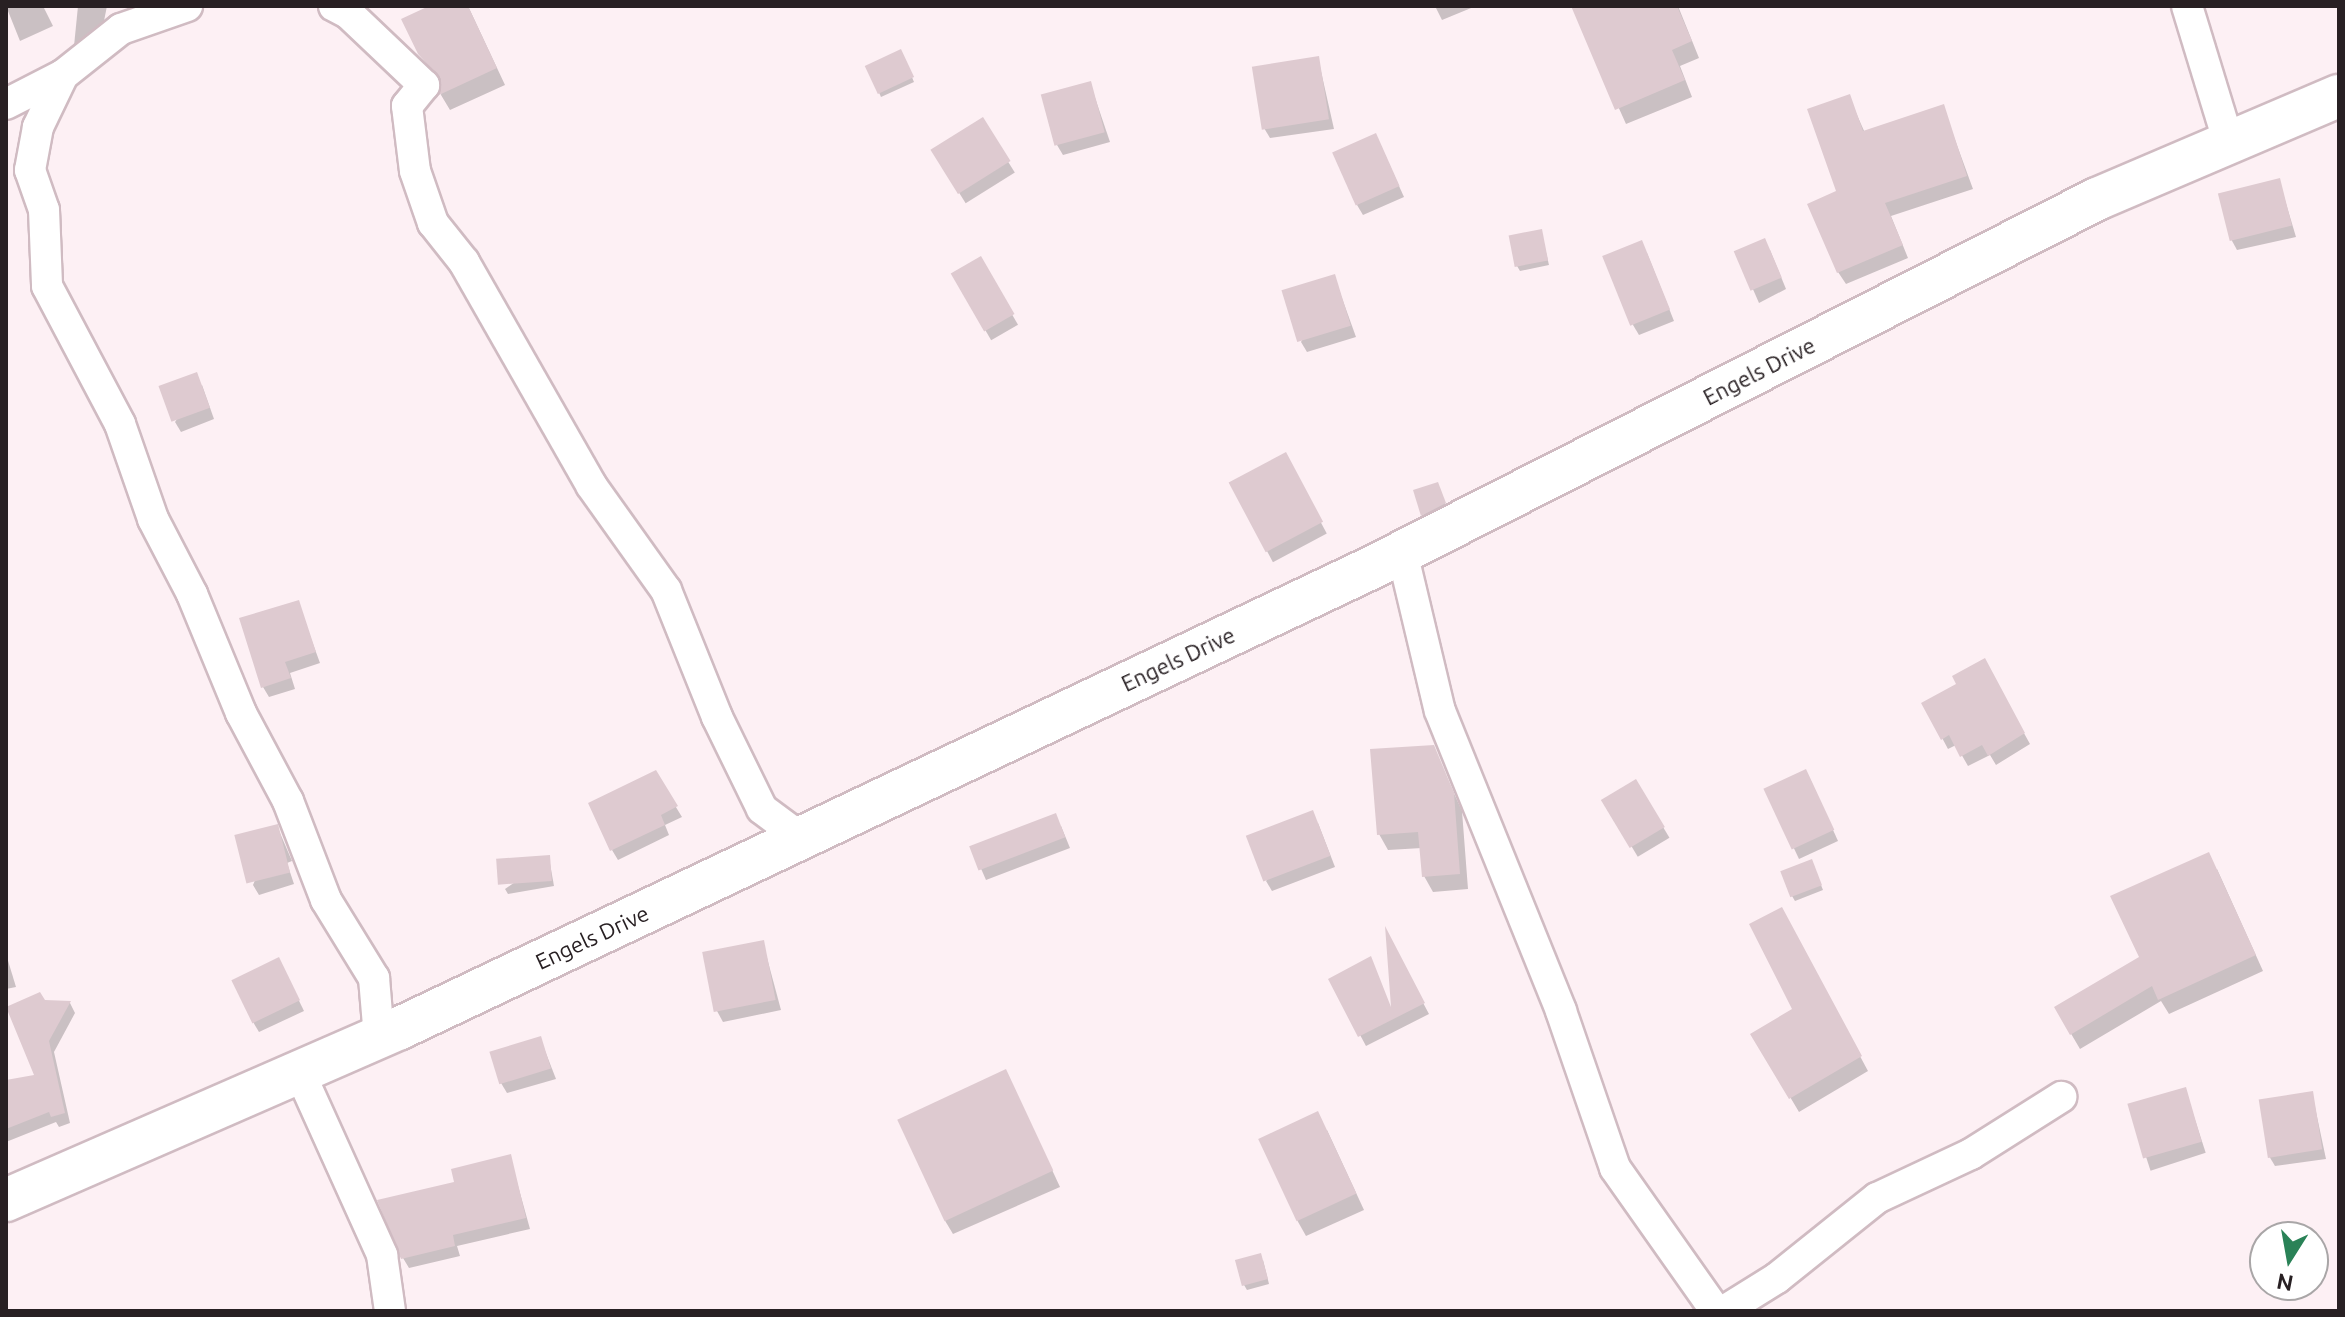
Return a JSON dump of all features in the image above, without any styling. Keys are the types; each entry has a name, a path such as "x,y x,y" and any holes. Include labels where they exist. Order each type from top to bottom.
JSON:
{"street":[{"path":"6,104 63,75 121,29 187,6"},
{"path":"334,6 348,13 424,85 407,106 415,171 433,223 464,262 591,485 673,602 717,717 762,809 801,838"},
{"path":"2187,6 2229,143"},
{"path":"63,75 38,127 30,170 44,210 47,286 120,424 153,519 192,594 241,713 288,801 326,900 374,978 379,1038"},
{"name":"Engels Drive","path":"6,1200 379,1038 1402,552 2097,199 2339,96"},
{"path":"1402,552 1440,711 1561,1011 1615,1168 1716,1311"},
{"path":"300,1073 382,1255 390,1311"},
{"path":"1724,1311 1777,1278 1877,1198 1971,1154 2061,1097"}],"building":[{"path":"429,6 468,6 497,68 439,95 441,79 418,54 401,19"},
{"path":"1571,6 1677,6 1692,41 1672,50 1685,80 1615,110"},
{"path":"901,49 914,77 878,94 865,66"},
{"path":"1319,56 1329,119 1262,130 1252,67"},
{"path":"1091,81 1105,132 1054,146 1041,94"},
{"path":"1850,94 1863,131 1944,104 1967,176 1885,203 1903,245 1837,273 1807,204 1836,191 1807,109"},
{"path":"983,117 1011,161 958,194 930,150"},
{"path":"1376,133 1400,186 1356,206 1332,153"},
{"path":"2280,178 2292,226 2230,241 2218,193"},
{"path":"1542,229 1548,260 1515,267 1509,235"},
{"path":"1765,238 1782,278 1751,291 1734,251"},
{"path":"1642,240 1670,310 1630,326 1602,256"},
{"path":"981,256 1014,314 984,332 951,274"},
{"path":"1335,274 1351,326 1297,342 1281,290"},
{"path":"197,372 210,408 171,422 158,386"},
{"path":"1286,452 1323,522 1266,552 1229,483"},
{"path":"1438,482 1446,503 1421,516 1413,490"},
{"path":"299,600 316,652 285,662 291,678 261,688 239,618"},
{"path":"1985,658 2025,733 1988,756 1982,745 1960,757 1949,735 1941,740 1921,703 1956,684 1952,676"},
{"path":"1434,745 1454,793 1460,874 1422,877 1418,832 1377,835 1370,749"},
{"path":"1806,769 1834,830 1792,850 1763,789"},
{"path":"656,770 678,806 661,815 665,825 610,851 588,803"},
{"path":"1636,779 1665,827 1630,848 1601,800"},
{"path":"1313,810 1331,856 1263,882 1246,836"},
{"path":"1056,813 1065,837 978,871 969,846"},
{"path":"278,824 290,873 246,883 234,835"},
{"path":"2209,852 2256,955 2158,1000 2152,986 2070,1035 2054,1007 2139,957 2110,896"},
{"path":"550,855 552,881 498,885 496,859"},
{"path":"1812,859 1822,885 1790,897 1780,871"},
{"path":"1782,907 1862,1056 1789,1099 1750,1034 1792,1009 1749,924"},
{"path":"1385,926 1425,1003 1358,1037 1328,979 1371,956 1391,1007"},
{"path":"764,940 776,1000 714,1012 702,952"},
{"path":"279,957 300,1000 252,1023 231,980"},
{"path":"40,992 45,1000 71,1001 49,1041 65,1113 51,1117 49,1112 6,1129 6,1080 34,1075 6,1007"},
{"path":"541,1036 551,1069 499,1084 489,1052"},
{"path":"1006,1069 1053,1171 945,1221 897,1120"},
{"path":"2186,1087 2202,1142 2143,1159 2127,1104"},
{"path":"2313,1091 2322,1149 2268,1158 2259,1100"},
{"path":"1318,1111 1356,1193 1297,1221 1258,1139"},
{"path":"511,1154 526,1218 453,1235 455,1246 401,1259 377,1200 454,1182 451,1169"},
{"path":"1261,1253 1268,1279 1242,1286 1235,1260"}]}
